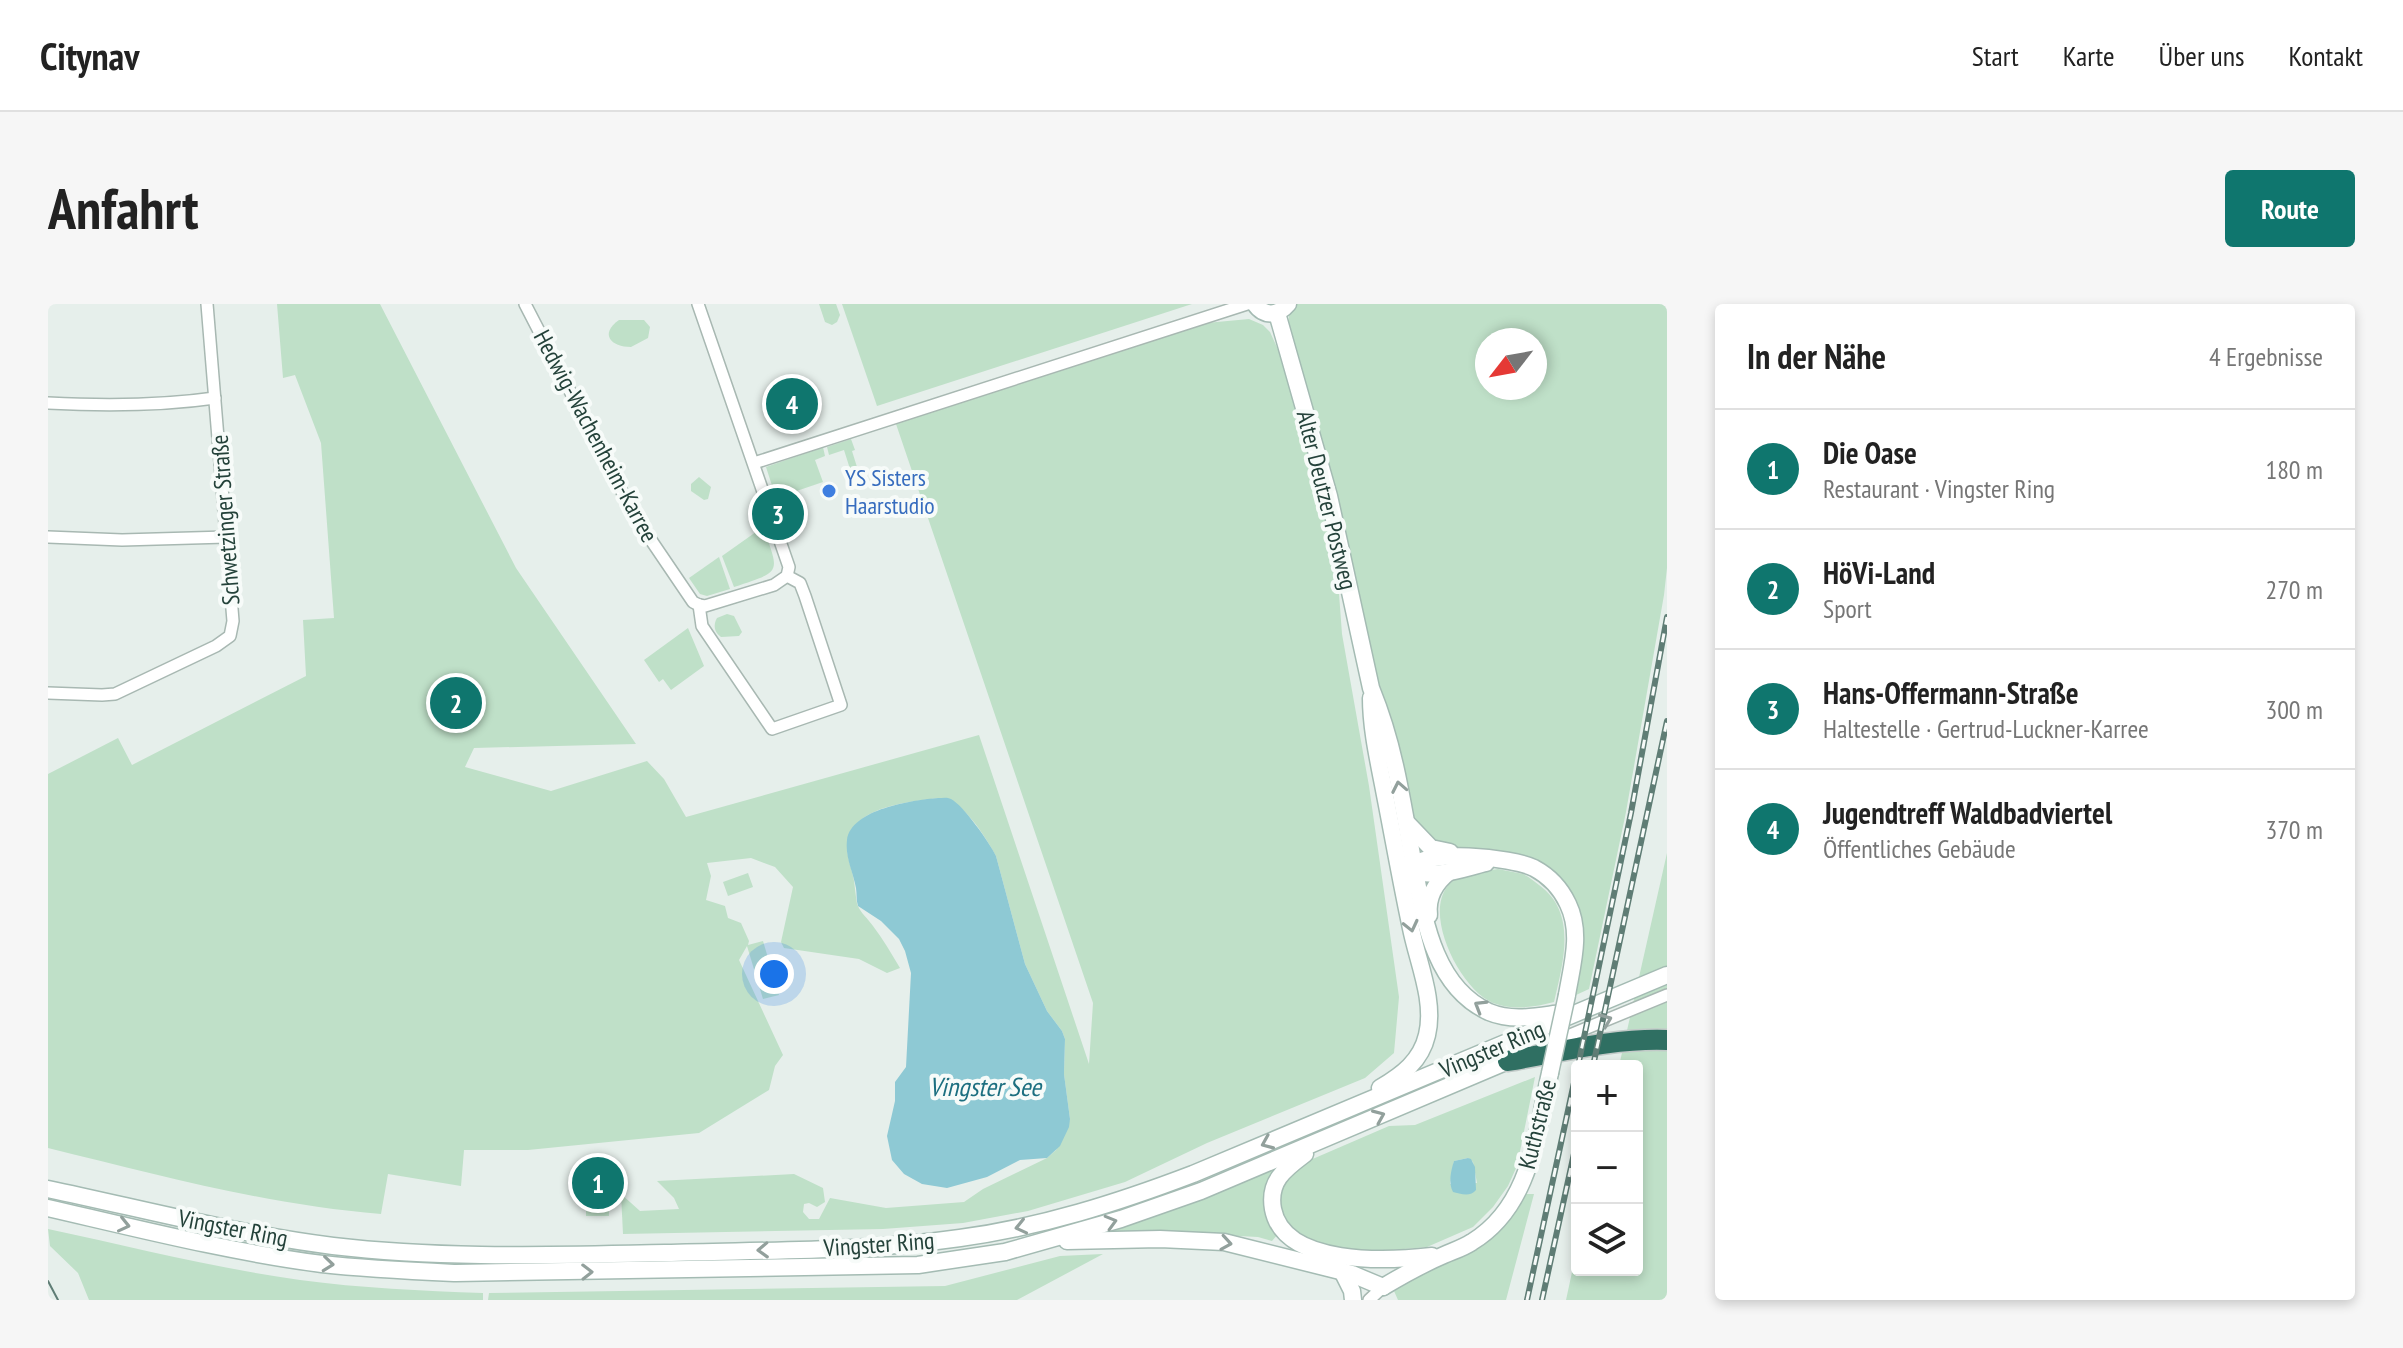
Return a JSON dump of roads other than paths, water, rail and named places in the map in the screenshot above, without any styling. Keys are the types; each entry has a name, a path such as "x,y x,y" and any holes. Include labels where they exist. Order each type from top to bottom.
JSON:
{"highway":[{"path":"1508,1061 1600,1044 1667,1040"}],"main road":[{"name":"Alter Deutzer Postweg","path":"1255,304 1263,312 1282,309 1329,496 1371,688 1382,715 1427,928 1439,959"},
{"name":"Alter Deutzer Postweg","path":"1339,1114 1412,1065 1428,1034 1426,988 1403,890 1371,716 1371,688"},
{"path":"1405,820 1431,848 1479,856"},
{"path":"1396,850 1413,867 1432,873 1504,859"},
{"name":"Kuthstraße","path":"1383,1287 1460,1249 1488,1230 1512,1203 1530,1160 1575,948 1575,930 1567,902 1551,879 1536,869 1520,862 1479,856 1446,857 1413,867"},
{"path":"1403,890 1413,867"},
{"path":"1449,872 1437,884 1428,910 1439,959 1458,989 1491,1013 1510,1017 1528,1018 1583,1010"},
{"name":"Vingster Ring","path":"48,1189 236,1230 390,1252 609,1254 916,1243 1006,1230 1075,1215 1193,1174 1667,975"},
{"name":"Vingster Ring","path":"48,1208 223,1248 322,1264 456,1273 918,1265 1005,1252 1121,1219 1326,1139 1508,1061"},
{"path":"1326,1139 1282,1172 1274,1185 1271,1200 1282,1230 1320,1250 1358,1259 1390,1260 1446,1254"},
{"path":"48,1181 83,1197"},
{"path":"1036,1242 1160,1239 1224,1242 1342,1271 1383,1287"},
{"path":"1358,1259 1378,1275 1383,1287"},
{"path":"1342,1271 1353,1300"}],"street":[{"name":"Schwetzinger Straße","path":"48,693 115,694 216,646 230,636 233,621 207,304"},
{"name":"Hedwig-Wachenheim-Karree","path":"525,304 634,515 693,602 699,605 702,626 772,729 841,705 800,583 787,576"},
{"path":"698,304 789,567 787,576 774,585 705,606 699,605"},
{"path":"754,463 1247,304"},
{"path":"48,403 125,406 215,398"},
{"path":"48,537 122,540 226,537"},
{"name":"Vingster Ring","path":"1508,1061 1667,995"},
{"name":"Kuthstraße","path":"1369,1300 1383,1287"}],"water":[{"name":"Vingster See","path":"951,799 962,809 996,856 1025,964 1047,1011 1065,1039 1064,1074 1070,1119 1060,1146 1047,1158 1020,1160 987,1177 947,1188 922,1184 904,1174 892,1160 887,1136 895,1101 895,1082 906,1067 911,973 899,939 881,921 858,906 847,847 851,829 871,814 899,804"},
{"path":"1468,1158 1475,1167 1476,1190 1468,1194 1453,1192 1450,1181 1454,1161"}],"tram line":[{"path":"48,1281 58,1300"}],"railway":[{"path":"1579,1060 1631,813 1667,617"},
{"path":"1594,1060 1667,721"},
{"path":"1527,1300 1571,1097"},
{"path":"1542,1300 1571,1167"}],"place":[{"name":"Jugendtreff Waldbadviertel","path":"792,404"},
{"name":"YS Sisters Haarstudio","path":"829,491"},
{"name":"Hans-Offermann-Straße","path":"778,514"},
{"name":"HöVi-Land","path":"456,703"},
{"name":"Die Oase","path":"598,1183"}]}
